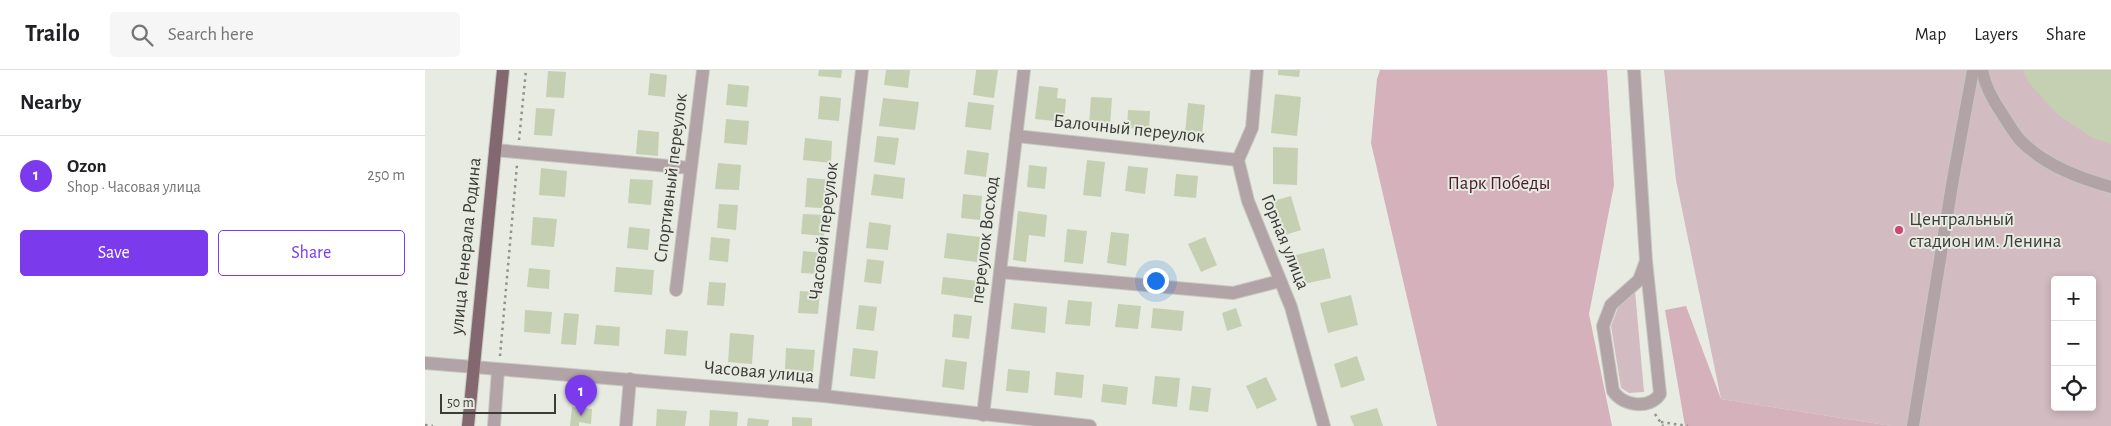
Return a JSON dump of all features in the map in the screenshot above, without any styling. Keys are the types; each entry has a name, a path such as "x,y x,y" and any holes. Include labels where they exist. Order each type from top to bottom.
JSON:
{"main road":[{"name":"улица Генерала Родина","path":"468,426 503,70"}],"street":[{"name":"Спортивный переулок","path":"676,290 703,70"},
{"name":"Часовой переулок","path":"824,396 862,70"},
{"name":"переулок Восход","path":"983,415 1024,70"},
{"path":"1238,160 1252,128 1257,70"},
{"path":"1634,70 1646,261 1660,394 1649,403 1632,404 1618,398 1613,391 1603,326 1611,305 1639,280 1646,261"},
{"path":"1913,426 1953,179 1973,70"},
{"path":"1982,70 1985,82 1999,109 2021,140 2050,163 2090,181 2111,187"},
{"name":"Балочный переулок","path":"1016,136 1238,160"},
{"path":"495,150 518,150 690,168"},
{"name":"Горная улица","path":"1238,160 1248,201 1291,307 1324,426"},
{"path":"1000,272 1233,292 1280,281"},
{"name":"Часовая улица","path":"425,363 824,396 1089,426"},
{"path":"494,426 498,370"},
{"path":"626,426 630,379"}],"path":[{"path":"498,370 526,70"},
{"path":"1659,422 1663,426"},
{"path":"1659,422 1688,426"},
{"path":"425,425 433,426"}],"shaded area":[{"name":"Центральный стадион им. Ленина","path":"1664,70 2111,70 2111,426 1892,426 1721,399 1676,180"},
{"path":"1635,291 1644,392 1629,393 1621,388 1611,326 1618,308"}],"green space":[{"name":"Парк Победы","path":"1380,70 1607,70 1614,185 1589,314 1612,426 1437,426 1371,143 1377,79"},
{"path":"1686,306 1721,399 1892,426 1685,426 1665,310"}],"building":[{"path":"819,70 842,70 841,78 818,76"},
{"path":"886,70 910,70 908,88 884,85"},
{"path":"976,70 998,70 994,98 973,95"},
{"path":"1278,70 1300,70 1299,77 1278,75"},
{"path":"2023,70 2111,70 2111,144 2093,138 2058,115 2029,83"},
{"path":"548,71 566,72 564,98 546,97"},
{"path":"650,73 667,75 665,97 648,95"},
{"path":"728,84 749,86 747,107 726,105"},
{"path":"1039,86 1058,88 1057,98 1066,99 1064,122 1035,119"},
{"path":"1275,94 1301,97 1297,136 1271,133"},
{"path":"820,96 841,98 839,121 818,119"},
{"path":"1091,97 1112,98 1110,126 1089,124"},
{"path":"883,98 919,102 915,130 879,126"},
{"path":"968,102 994,105 991,130 965,127"},
{"path":"1188,103 1205,105 1202,135 1185,133"},
{"path":"536,108 555,109 552,136 534,135"},
{"path":"1128,110 1150,111 1149,129 1127,128"},
{"path":"726,119 749,121 747,145 724,143"},
{"path":"638,130 659,132 658,156 636,154"},
{"path":"877,136 899,138 895,165 874,162"},
{"path":"805,138 832,141 831,163 803,160"},
{"path":"1273,147 1298,148 1297,185 1273,184"},
{"path":"967,150 989,153 986,177 964,174"},
{"path":"1087,160 1105,162 1101,197 1083,195"},
{"path":"718,163 741,165 739,190 715,189"},
{"path":"1029,165 1047,167 1045,189 1027,187"},
{"path":"1128,166 1148,168 1145,194 1125,191"},
{"path":"541,168 567,171 565,197 539,195"},
{"path":"874,174 905,178 903,199 871,195"},
{"path":"1176,174 1198,176 1196,198 1174,196"},
{"path":"807,178 835,180 833,209 805,207"},
{"path":"630,179 653,180 651,205 628,203"},
{"path":"963,194 982,196 980,220 961,218"},
{"path":"1291,196 1301,230 1279,237 1269,202"},
{"path":"719,204 738,205 736,230 717,228"},
{"path":"1018,211 1047,215 1045,237 1029,235 1026,262 1013,260"},
{"path":"803,214 826,215 824,236 801,234"},
{"path":"533,217 557,219 554,247 531,245"},
{"path":"869,222 891,225 888,250 866,248"},
{"path":"629,227 650,229 648,250 627,248"},
{"path":"1067,229 1087,231 1083,264 1064,262"},
{"path":"1111,232 1129,234 1126,266 1107,263"},
{"path":"947,233 980,237 977,262 944,258"},
{"path":"711,237 730,239 728,262 709,260"},
{"path":"1205,237 1217,265 1201,272 1188,244"},
{"path":"1324,248 1331,278 1304,284 1296,255"},
{"path":"803,251 823,253 821,274 801,273"},
{"path":"867,259 884,261 881,284 864,282"},
{"path":"616,267 654,270 652,295 614,292"},
{"path":"529,268 550,270 549,289 527,287"},
{"path":"943,277 978,281 976,299 941,294"},
{"path":"709,282 726,283 724,306 707,305"},
{"path":"800,291 820,292 818,314 798,313"},
{"path":"1351,295 1358,325 1328,333 1320,303"},
{"path":"1068,300 1092,302 1090,326 1065,324"},
{"path":"1014,303 1047,307 1045,333 1011,329"},
{"path":"1118,304 1141,306 1138,329 1115,327"},
{"path":"859,305 877,307 874,331 856,329"},
{"path":"1153,308 1184,311 1182,331 1151,328"},
{"path":"1236,308 1242,326 1227,331 1222,313"},
{"path":"525,310 552,312 550,334 524,332"},
{"path":"564,313 579,314 576,345 561,344"},
{"path":"954,314 972,316 969,339 952,337"},
{"path":"596,325 620,327 619,346 594,344"},
{"path":"666,329 688,331 686,356 664,354"},
{"path":"730,333 754,335 752,364 728,362"},
{"path":"786,348 815,350 813,372 785,369"},
{"path":"853,348 878,351 875,379 850,376"},
{"path":"1357,356 1365,380 1341,388 1334,364"},
{"path":"945,359 967,362 964,390 942,387"},
{"path":"1008,369 1030,371 1028,393 1006,391"},
{"path":"1056,372 1084,375 1082,398 1054,395"},
{"path":"1155,376 1180,378 1177,407 1152,404"},
{"path":"1266,377 1277,400 1257,409 1246,386"},
{"path":"1103,384 1128,387 1126,405 1101,402"},
{"path":"1192,386 1211,388 1208,412 1189,410"},
{"path":"572,407 592,409 591,424 579,422 579,426 570,426"},
{"path":"1377,408 1383,426 1354,426 1350,416"},
{"path":"657,409 687,411 685,426 656,426"},
{"path":"710,410 738,412 737,426 709,426"},
{"path":"792,417 812,418 812,426 792,426"},
{"path":"748,418 769,420 768,426 747,426"}],"place":[{"name":"Центральный стадион им. Ленина","path":"1899,230"},
{"name":"Ozon","path":"581,416"}]}
